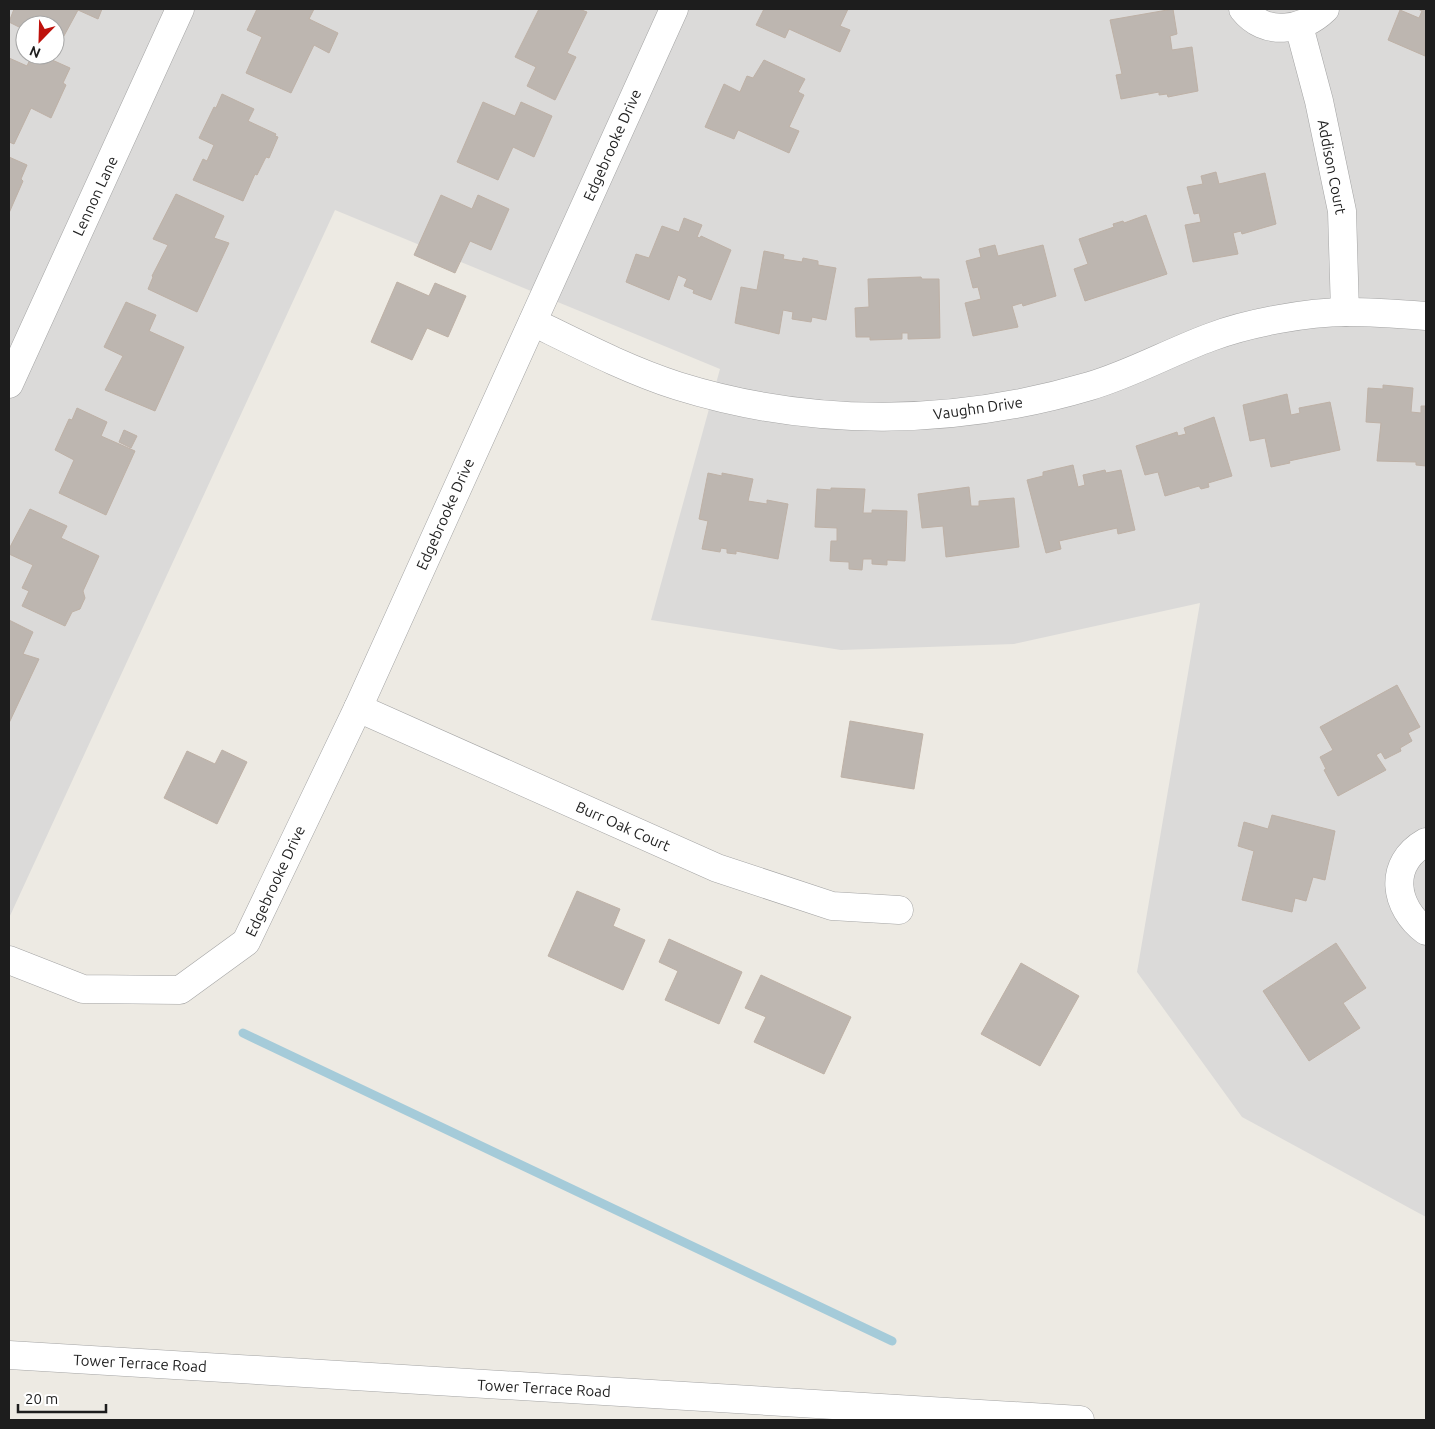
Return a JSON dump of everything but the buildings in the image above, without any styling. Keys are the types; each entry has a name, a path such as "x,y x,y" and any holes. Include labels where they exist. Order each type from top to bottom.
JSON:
{"street":[{"name":"Lennon Lane","path":"9,384 180,9"},
{"name":"Edgebrooke Drive","path":"9,960 83,989 180,990 246,942 358,708 674,9"},
{"path":"1244,9 1248,15 1263,24 1281,28 1299,26 1314,19 1325,9"},
{"name":"Addison Court","path":"1299,26 1319,100 1342,211 1345,312"},
{"name":"Vaughn Drive","path":"533,322 600,354 676,385 736,401 796,412 872,418 946,414 1019,404 1092,385 1213,336 1279,319 1345,312 1426,316"},
{"name":"Burr Oak Court","path":"358,708 717,868 832,906 899,910"},
{"path":"1426,842 1418,847 1407,860 1401,875 1399,892 1404,908 1414,922 1426,931"},
{"name":"Tower Terrace Road","path":"9,1355 1080,1420"}],"shaded area":[{"path":"9,9 1426,9 1426,1217 1242,1117 1137,972 1200,603 1014,644 841,650 651,620 720,369 335,210 9,918"}],"waterway":[{"path":"243,1033 892,1341"}]}
